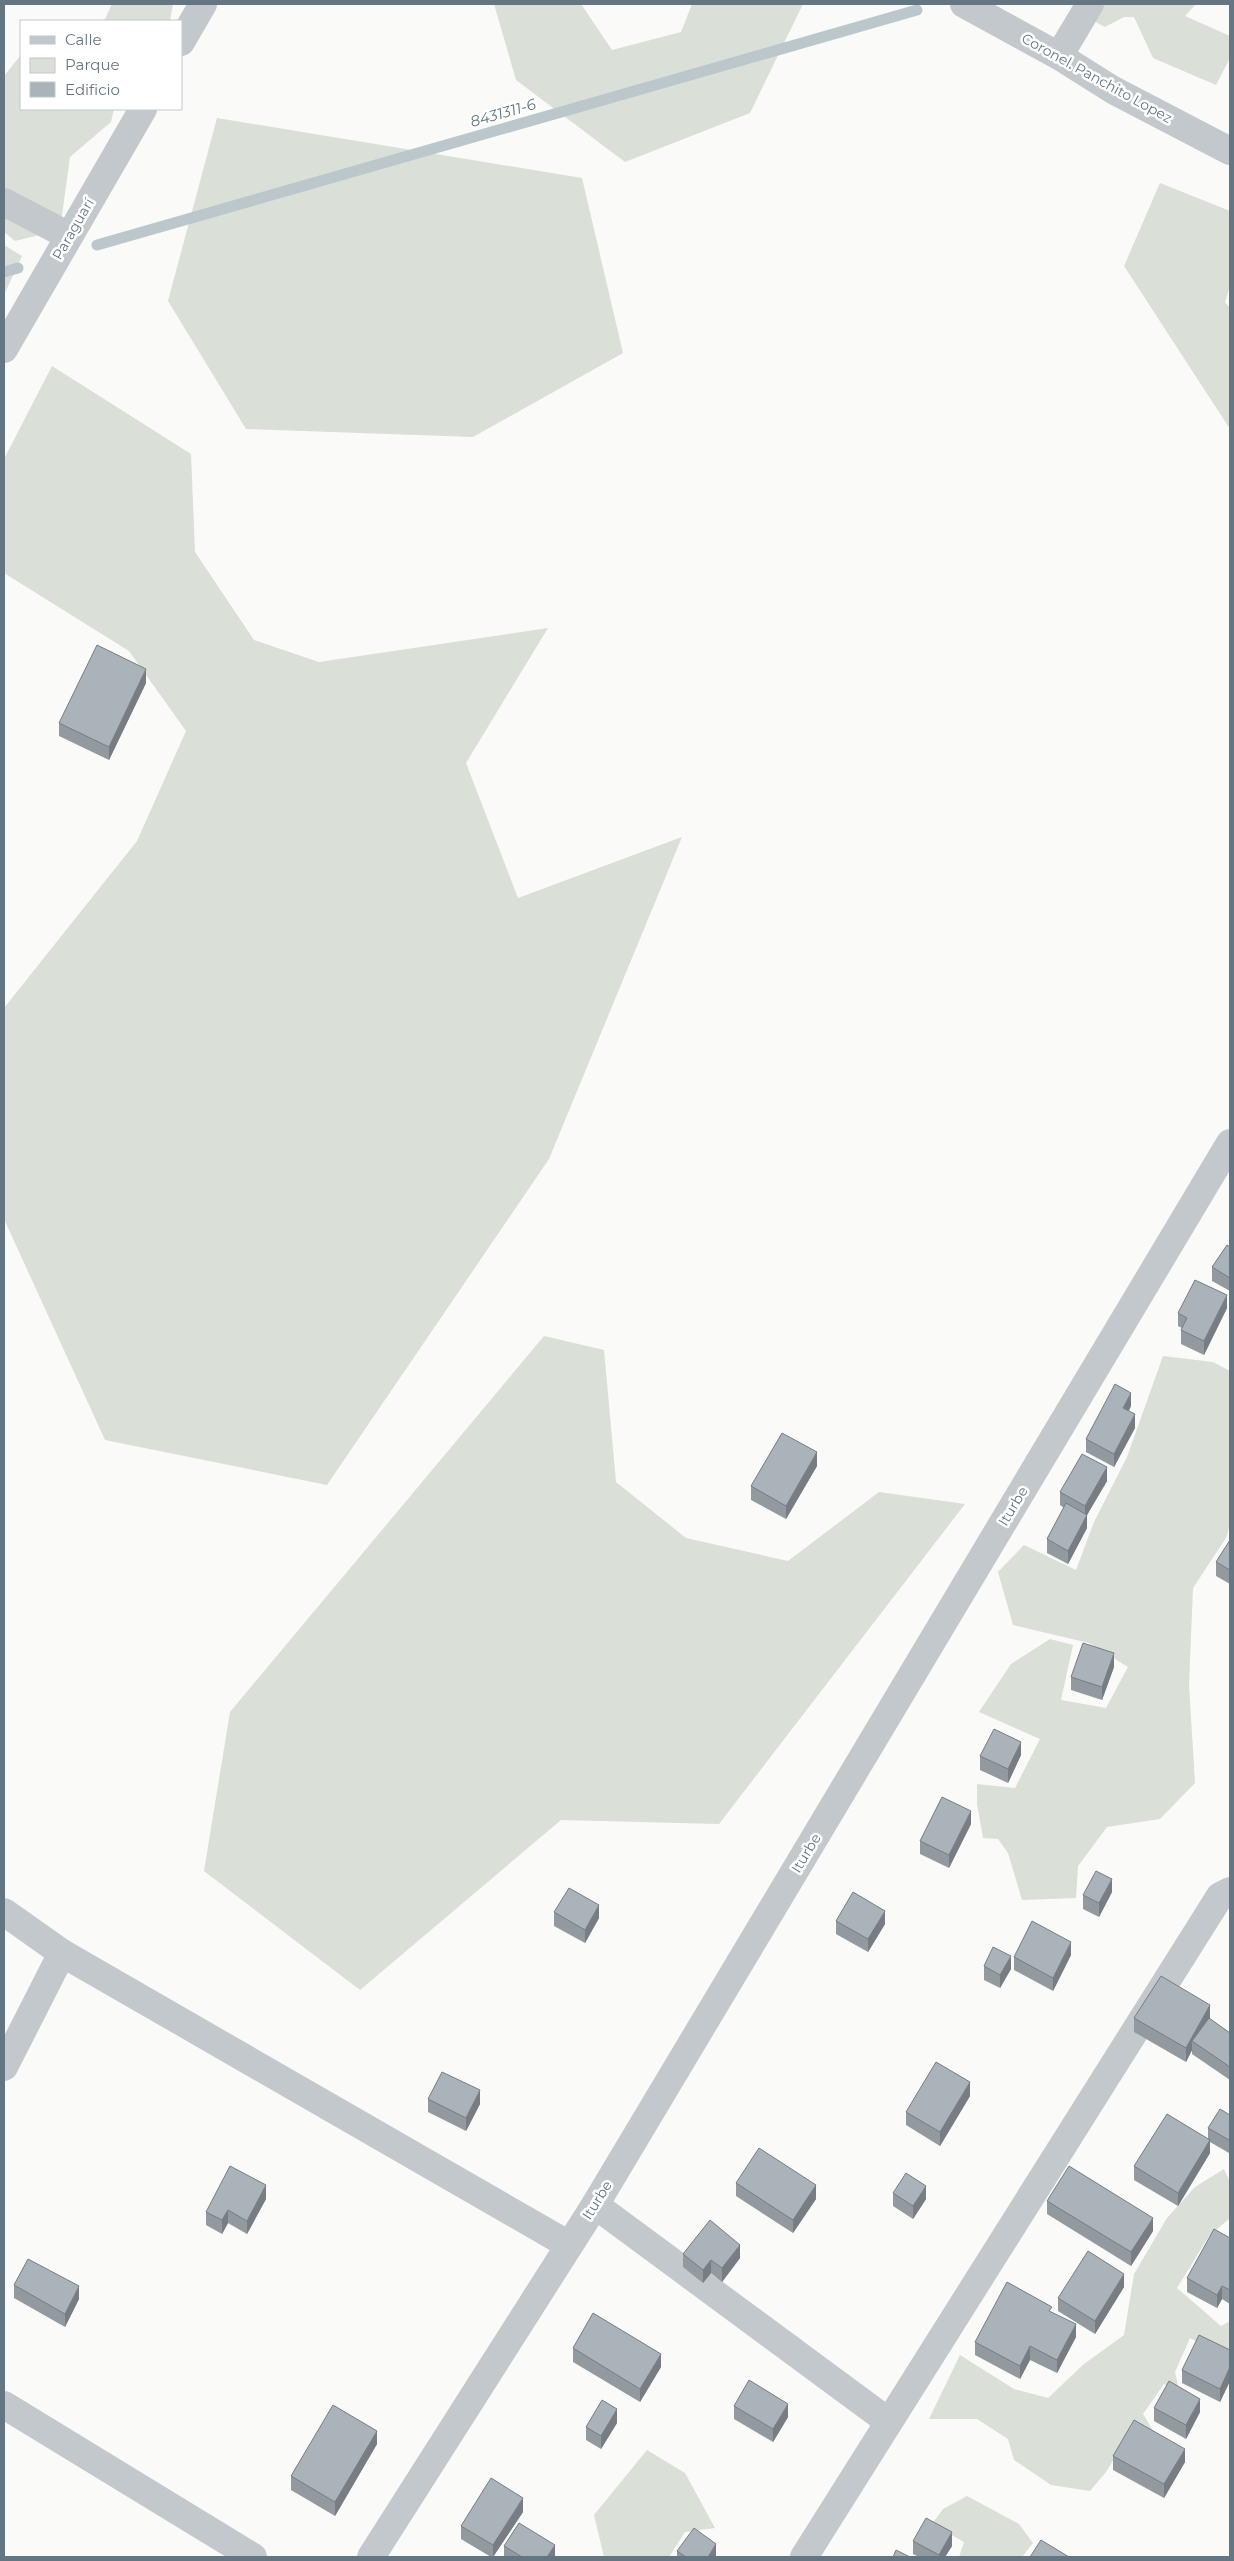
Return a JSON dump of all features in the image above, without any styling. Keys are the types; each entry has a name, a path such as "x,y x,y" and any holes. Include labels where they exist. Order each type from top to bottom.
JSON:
{"street":[{"path":"182,40 203,4"},
{"name":"Coronel. Panchito Lopez","path":"964,4 1059,56 1113,90 1230,151"},
{"path":"1059,56 1090,4"},
{"name":"Paraguarí","path":"4,349 141,110"},
{"path":"4,202 69,236"},
{"name":"Iturbe","path":"371,2557 595,2205 1230,1143"},
{"path":"804,2557 1220,1896 1230,1890"},
{"path":"4,1912 62,1953 568,2245"},
{"path":"4,2067 62,1953"},
{"path":"595,2205 889,2422"},
{"path":"4,2405 253,2557"}],"green space":[{"path":"112,4 173,4 170,20 104,20"},
{"path":"494,4 581,4 612,50 681,32 692,4 803,4 750,113 625,162 516,80"},
{"path":"1094,4 1196,4 1185,16 1230,36 1230,58 1216,85 1153,58 1134,17 1124,17 1105,27 1086,17"},
{"path":"20,56 20,110 114,110 111,122 70,157 60,230 15,241 4,232 4,76"},
{"path":"217,118 582,178 623,353 473,437 246,429 168,301"},
{"path":"1160,183 1230,211 1230,286 1225,302 1230,308 1230,429 1124,266"},
{"path":"4,245 22,256 4,295"},
{"path":"52,366 191,454 195,552 254,640 319,662 548,628 466,763 518,898 682,837 549,1159 327,1485 105,1440 4,1219 4,1008 137,841 186,731 129,651 4,573 4,459"},
{"path":"544,1336 604,1350 616,1482 686,1538 788,1561 879,1492 965,1504 719,1824 561,1820 360,1990 204,1871 230,1712"},
{"path":"1163,1356 1213,1362 1230,1371 1230,1524 1226,1538 1193,1588 1189,1685 1195,1783 1160,1819 1107,1827 1078,1866 1076,1898 1022,1900 1008,1853 998,1839 983,1838 977,1804 977,1784 1015,1788 1040,1739 979,1712 1011,1664 1050,1639 1073,1645 1061,1700 1106,1708 1128,1667 1089,1643 1013,1625 998,1572 1024,1545 1076,1570 1094,1522 1127,1457"},
{"path":"1224,2169 1230,2182 1230,2218 1209,2236 1177,2288 1221,2326 1230,2321 1230,2361 1190,2338 1175,2372 1180,2395 1164,2384 1143,2414 1158,2439 1134,2426 1106,2472 1090,2491 1051,2485 1014,2460 1008,2439 977,2419 929,2419 960,2355 1014,2389 1048,2398 1084,2364 1124,2335 1134,2274 1167,2218 1195,2187"},
{"path":"647,2450 685,2473 715,2528 685,2532 669,2557 604,2557 594,2515"},
{"path":"967,2496 1019,2524 1033,2543 1022,2557 959,2557 964,2542 932,2524 943,2509"}],"building":[{"path":"97,645 146,669 109,747 59,723"},
{"path":"1227,1245 1230,1247 1230,1278 1212,1267"},
{"path":"1195,1280 1227,1295 1204,1341 1181,1330 1187,1318 1178,1313"},
{"path":"1115,1384 1131,1393 1123,1408 1135,1414 1114,1454 1086,1439"},
{"path":"782,1433 817,1452 786,1506 751,1486"},
{"path":"1082,1454 1107,1467 1085,1506 1060,1492"},
{"path":"1066,1503 1087,1515 1068,1551 1047,1539"},
{"path":"1230,1540 1230,1570 1216,1562"},
{"path":"1083,1643 1114,1653 1102,1687 1071,1677"},
{"path":"994,1729 1021,1742 1008,1769 980,1756"},
{"path":"942,1797 971,1811 949,1855 920,1841"},
{"path":"1096,1871 1112,1879 1099,1903 1083,1895"},
{"path":"569,1888 599,1905 585,1930 554,1912"},
{"path":"853,1892 885,1911 868,1939 836,1921"},
{"path":"1032,1921 1071,1942 1053,1978 1014,1957"},
{"path":"993,1947 1011,1956 1000,1975 984,1966"},
{"path":"1161,1976 1210,2005 1186,2048 1134,2018"},
{"path":"1209,2018 1230,2033 1230,2067 1192,2041"},
{"path":"936,2062 970,2082 940,2132 906,2112"},
{"path":"442,2072 480,2090 466,2118 428,2099"},
{"path":"1220,2109 1230,2115 1229,2140 1208,2128"},
{"path":"1167,2114 1210,2140 1178,2193 1134,2166"},
{"path":"759,2148 816,2185 793,2220 736,2183"},
{"path":"230,2166 266,2185 247,2221 228,2210 222,2220 206,2212"},
{"path":"1069,2166 1153,2218 1131,2252 1047,2201"},
{"path":"906,2173 926,2186 913,2206 893,2193"},
{"path":"710,2220 740,2245 722,2268 711,2260 703,2270 683,2254"},
{"path":"1214,2229 1230,2238 1230,2290 1222,2286 1217,2295 1187,2278"},
{"path":"1088,2251 1124,2274 1095,2321 1058,2298"},
{"path":"28,2259 79,2286 65,2314 14,2285"},
{"path":"1007,2282 1052,2307 1049,2311 1076,2324 1057,2360 1030,2346 1020,2366 975,2342"},
{"path":"593,2313 661,2354 640,2389 573,2348"},
{"path":"1199,2335 1230,2350 1230,2367 1220,2389 1182,2370"},
{"path":"749,2380 788,2404 773,2429 734,2406"},
{"path":"1169,2381 1200,2399 1186,2425 1154,2408"},
{"path":"602,2400 617,2409 601,2436 586,2427"},
{"path":"333,2405 377,2431 335,2502 291,2476"},
{"path":"1134,2420 1185,2449 1164,2484 1113,2456"},
{"path":"491,2478 523,2498 493,2545 461,2526"},
{"path":"926,2518 952,2532 939,2555 913,2541"},
{"path":"519,2523 555,2545 547,2557 522,2557 504,2546"},
{"path":"694,2528 716,2544 708,2557 686,2557 677,2551"},
{"path":"1041,2540 1069,2557 1030,2557"},
{"path":"896,2550 910,2557 893,2557"}],"waterway":[{"name":"8431311-6","path":"97,245 917,10"},
{"name":"8431311-6","path":"4,272 18,268"}]}
